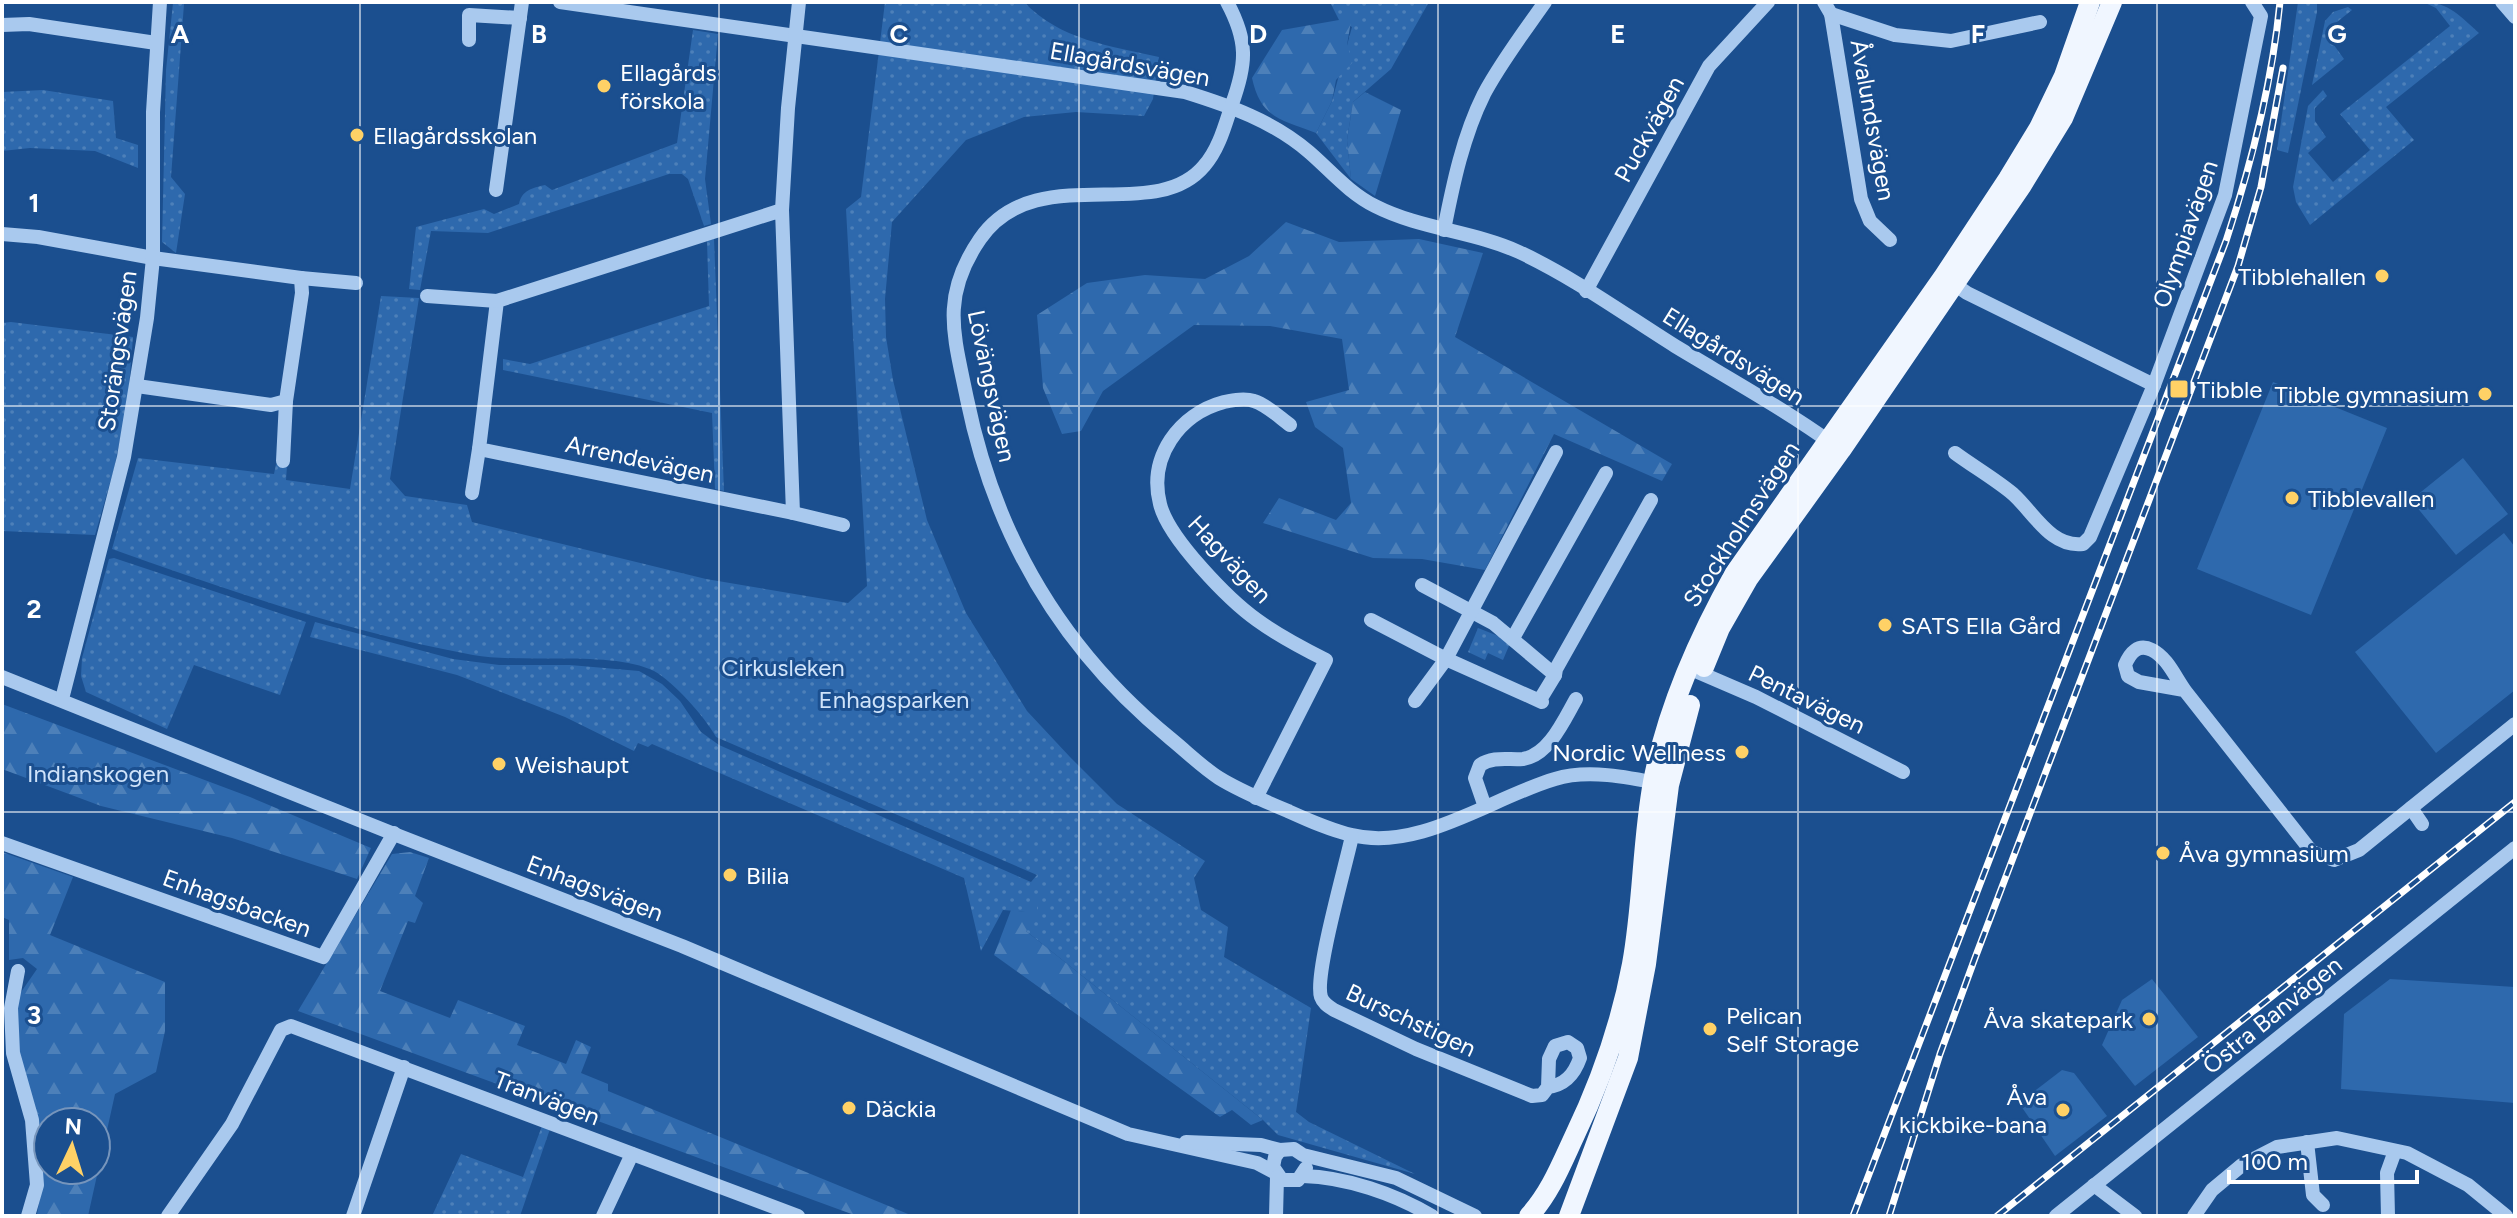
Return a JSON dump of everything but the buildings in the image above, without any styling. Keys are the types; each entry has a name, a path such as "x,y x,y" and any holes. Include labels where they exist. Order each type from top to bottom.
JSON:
{"main road":[{"name":"Stockholmsvägen","path":"1949,281 2039,128 2064,76 2090,2"},
{"name":"Stockholmsvägen","path":"1529,1216 1550,1190 1582,1121 1623,1001 1661,784 1684,722 1695,671 1748,579 1834,445 1949,281 2022,185 2063,118 2112,2"},
{"name":"Stockholmsvägen","path":"1569,1216 1628,1058 1646,964 1661,784"}],"street":[{"name":"Storängsvägen","path":"62,699 101,550 137,386 153,258 152,155 160,2"},
{"path":"496,190 522,2"},
{"name":"Ellagårdsvägen","path":"560,2 1185,92 1231,106 1265,121 1308,151 1368,202 1406,219 1520,252 1834,445"},
{"path":"793,513 782,210 799,2"},
{"name":"Lövängsvägen","path":"1227,2 1241,39 1245,65 1218,143 1204,166 1186,182 1164,190 1047,197 1026,204 1000,219 982,235 958,281 952,304 954,330 972,425 999,506 1032,578 1066,631 1105,678 1132,705 1217,776 1256,798 1352,836 1376,839 1441,826 1557,778 1581,774 1661,784"},
{"path":"1444,230 1469,130 1484,94 1545,2"},
{"name":"Puckvägen","path":"1586,291 1709,66 1768,2"},
{"name":"Olympiavägen","path":"1955,453 2012,494 2051,534 2072,545 2083,544 2090,537 2154,385 2225,195 2261,16 2252,2"},
{"path":"2502,2 2515,17"},
{"path":"1828,8 1895,35 1951,41 2040,22"},
{"name":"Åvalundsvägen","path":"1828,8 1861,199 1870,221 1890,240"},
{"path":"469,40 469,15 520,18"},
{"path":"2,25 29,24 156,43"},
{"path":"427,296 497,301 782,210"},
{"path":"2,234 38,237 153,258 356,283"},
{"path":"283,461 286,401 302,293 301,278"},
{"path":"1949,281 2154,385"},
{"path":"472,493 497,301"},
{"path":"137,386 271,405 286,401"},
{"name":"Hagvägen","path":"1256,798 1326,660 1280,636 1254,618 1196,561 1174,535 1166,520 1158,484 1161,461 1175,433 1181,425 1215,405 1236,399 1256,401 1290,425"},
{"name":"Arrendevägen","path":"479,449 843,525"},
{"path":"1415,701 1446,659 1556,452"},
{"path":"1513,638 1606,473"},
{"path":"1542,702 1541,698 1556,669 1651,500"},
{"path":"1422,585 1471,610 1513,638 1555,675"},
{"path":"1371,620 1446,659 1542,702 1565,718"},
{"name":"Pentavägen","path":"1695,671 1756,697 1903,772"},
{"name":"Enhagsvägen","path":"2,677 682,946 1117,1129 1257,1163 1276,1175"},
{"path":"2184,690 2312,852 2334,860 2359,850 2515,724"},
{"path":"1485,807 1475,778 1480,765 1495,759 1534,755 1550,742 1576,699"},
{"path":"2411,808 2422,824"},
{"name":"Enhagsbacken","path":"2,843 323,957 394,833"},
{"name":"Burschstigen","path":"1352,836 1324,956 1320,991 1322,1001 1334,1010 1416,1049 1532,1096 1542,1095 1548,1087"},
{"name":"Östra Banvägen","path":"2056,1216 2515,848"},
{"path":"18,971 11,1008 13,1053 32,1120 37,1185 28,1216"},
{"name":"Tranvägen","path":"168,1216 232,1124 281,1030 291,1026 798,1216"},
{"path":"353,1216 404,1067"},
{"path":"2194,1216 2212,1190 2242,1165 2277,1147 2337,1138 2407,1153 2468,1185 2506,1216"},
{"name":"Enhagsvägen","path":"1170,1142 1209,1141 1261,1145 1280,1150"},
{"path":"2307,1142 2313,1195 2323,1205"},
{"path":"1278,1216 1273,1162 1280,1150 1294,1149 1303,1155 1396,1178 1475,1216"},
{"path":"2388,1216 2387,1173 2395,1151"},
{"path":"603,1216 632,1154"},
{"path":"1278,1216 1307,1165 1303,1155"},
{"path":"1276,1175 1298,1179 1329,1178 1389,1195 1432,1216"},
{"path":"2094,1185 2135,1216"}],"green space":[{"name":"Enhagsparken","path":"885,2 1024,2 1053,25 1087,40 1159,57 1153,99 1144,116 1076,112 1024,117 966,140 892,222 885,299 886,337 893,380 927,520 966,613 1027,711 1117,804 1205,861 1194,878 1201,910 1228,927 1224,957 1311,1008 1296,1112 1309,1122 1415,1174 1278,1135 1026,931 1025,912 1003,910 981,951 964,878 652,744 648,747 638,743 634,751 565,717 457,675 310,637 315,622 453,659 499,665 570,665 639,671 662,684 680,701 701,732 719,745 1031,882 1037,875 716,737 688,701 654,671 615,661 494,657 427,646 291,610 112,549 138,458 274,474 276,464 287,466 286,480 350,489 381,296 419,298 390,479 405,496 467,505 472,522 706,579 848,603 867,586 846,209 861,197"},
{"path":"1330,2 1429,2 1391,69 1353,102 1347,140 1351,179 1316,133 1332,101 1352,27 1339,20"},
{"path":"2298,2 2317,2 2317,12 2288,153 2277,150"},
{"path":"2423,2 2447,8 2479,33 2386,107 2414,140 2310,225 2296,202 2293,187 2308,106 2323,90 2327,96 2315,108 2315,121 2326,137 2308,153 2333,182 2370,150 2340,114 2450,26 2436,8"},
{"path":"173,3 184,4 171,177 185,194 176,253 162,242 166,70"},
{"path":"2348,7 2352,10 2332,26 2338,35 2331,41 2344,59 2312,85 2325,21 2333,12"},
{"path":"1347,12 1352,15 1347,45 1353,62 1336,80 1332,101 1316,133 1274,116 1261,102 1252,78 1282,30 1339,20"},
{"path":"693,30 718,34 705,179 711,224 704,226 688,179 682,174 669,174 488,233 431,231 420,290 409,289 416,227 484,209 494,214 519,204 522,196 532,189 545,185 552,190 677,143"},
{"path":"43,90 113,101 116,138 138,145 138,168 95,151 30,148 2,151 2,92"},
{"path":"1365,92 1401,110 1375,196 1351,179 1347,140 1353,102"},
{"path":"1286,222 1339,242 1419,239 1483,253 1455,337 1672,464 1662,481 1554,434 1485,570 1422,559 1373,558 1263,523 1279,498 1336,520 1351,503 1343,448 1315,427 1306,402 1349,390 1342,339 1270,326 1194,325 1103,391 1081,431 1062,434 1043,388 1037,315 1087,283 1145,275 1205,279 1249,256"},
{"path":"714,239 724,491 715,489 712,413 503,370 503,359 530,364 709,306 707,241"},
{"path":"2,323 133,337 128,400 114,469 95,535 2,531"},
{"name":"Tibblevallen","path":"2273,382 2387,428 2311,615 2197,569"},
{"path":"2463,458 2508,514 2456,555 2411,500"},
{"path":"2504,533 2515,547 2515,690 2436,753 2355,652"},
{"path":"114,558 306,622 280,695 194,665 167,729 86,692 81,676 82,658 109,559"},
{"path":"1478,628 1511,641 1503,660 1488,653 1485,660 1468,652"},
{"name":"Indianskogen","path":"2,704 250,797 371,848 357,879 232,838 101,806 2,769"},
{"path":"2,852 73,877 50,935 165,982 165,1031 156,1072 115,1094 112,1108 32,1106 32,1143 14,1020 19,995 37,969 23,958 9,960 9,920 2,917"},
{"path":"410,852 429,858 415,896 423,903 415,923 408,921 380,991 450,1018 458,1000 525,1026 517,1045 566,1064 576,1040 591,1047 581,1073 608,1084 608,1091 913,1216 857,1216 298,1011 392,854"},
{"path":"1037,903 1037,920 1026,931 1263,1120 1251,1125 1232,1110 1220,1117 994,955 1011,910 1025,912"},
{"name":"Åva skatepark","path":"2152,979 2198,1037 2135,1086 2102,1045 2122,1000"},
{"path":"2390,979 2515,987 2515,1103 2341,1089 2344,1014"},
{"name":"Åva kickbike-bana","path":"2062,1070 2074,1073 2107,1116 2055,1156 2019,1103"},
{"path":"542,1126 550,1129 520,1216 432,1216 461,1154 523,1177"},
{"path":"38,1186 95,1186 88,1216 37,1214"}],"railway":[{"path":"1853,1216 2226,241 2260,123 2280,2"},
{"path":"1889,1216 1940,1054 1975,958 2238,266 2261,187 2283,68"},
{"path":"1997,1216 2515,802"}],"place":[{"name":"Ellagårds förskola","path":"604,86"},
{"name":"Ellagårdsskolan","path":"357,135"},
{"name":"Tibblehallen","path":"2382,276"},
{"name":"Tibble","path":"2179,389"},
{"name":"Tibble gymnasium","path":"2485,394"},
{"name":"Tibblevallen","path":"2292,498"},
{"name":"SATS Ella Gård","path":"1885,625"},
{"name":"Nordic Wellness","path":"1742,752"},
{"name":"Weishaupt","path":"499,764"},
{"name":"Åva gymnasium","path":"2163,853"},
{"name":"Bilia","path":"730,875"},
{"name":"Åva skatepark","path":"2149,1019"},
{"name":"Pelican Self Storage","path":"1710,1029"},
{"name":"Däckia","path":"849,1108"},
{"name":"Åva kickbike-bana","path":"2063,1110"}],"park label":[{"name":"Cirkusleken","path":"783,667"}]}
